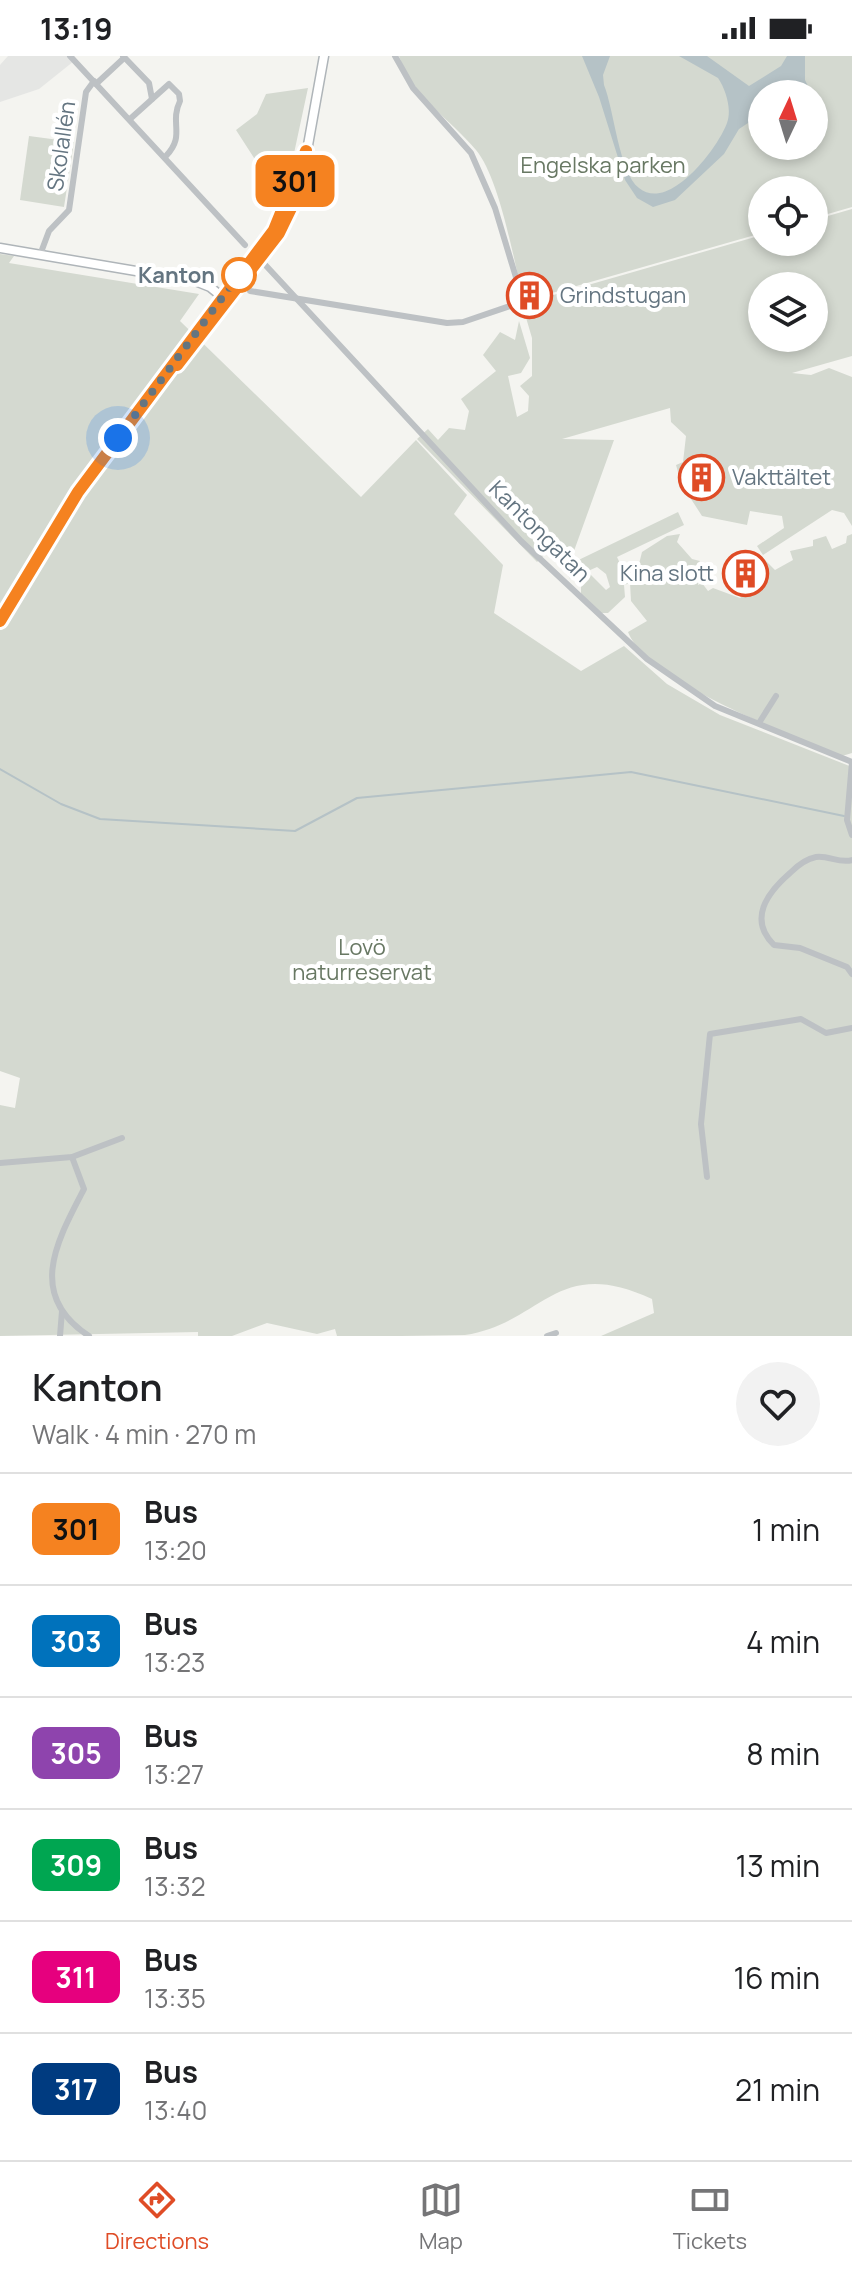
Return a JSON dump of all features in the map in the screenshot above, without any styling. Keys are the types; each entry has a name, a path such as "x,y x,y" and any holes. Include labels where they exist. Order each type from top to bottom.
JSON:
{"main road":[{"path":"0,621 78,492 258,257 283,212 306,151 324,56"},
{"path":"0,248 195,281 210,287 224,299"}],"street":[{"name":"Skolallén","path":"70,56 166,156 245,245"},
{"path":"250,291 447,323 463,322 516,304 521,294 495,208 471,153 413,88 395,56"},
{"name":"Skolallén","path":"40,255 49,231 69,210 86,92 124,57 149,83 152,99"},
{"path":"130,119 169,84 179,94 176,145 166,156"},
{"name":"Kantongatan","path":"258,257 521,541 647,659 715,706 852,762"},
{"path":"759,723 776,696"},
{"path":"852,762 848,817 852,835"},
{"path":"852,860 814,857 802,863 767,895 761,910 765,936 774,945 800,948 847,967 852,974"},
{"path":"707,1177 701,1124 710,1034 801,1019 826,1033 852,1028"},
{"path":"0,1163 72,1157 122,1138"},
{"path":"60,1336 62,1311 53,1281 54,1247 84,1185 72,1157"},
{"path":"62,1311 89,1336"},
{"path":"547,1336 556,1333"}],"shaded area":[{"path":"8,56 69,56 74,61 39,89 0,102 0,65"},
{"path":"582,56 610,56 603,75 604,85 626,169 639,188 651,193 664,192 691,174 714,147 727,123 727,100 718,78 679,56 707,56 748,85 748,123 739,129 724,154 675,200 653,207 637,198 625,180 599,97"},
{"path":"787,56 805,56 805,80 759,80 781,66"}],"green space":[{"name":"Engelska parken","path":"399,56 852,56 852,207 828,214 828,176 748,176 748,237 524,301 499,200 485,163 413,83"},
{"path":"308,88 287,186 269,181 236,130 257,114 266,94"},
{"path":"29,136 74,142 64,207 20,200"},
{"path":"852,209 852,356 792,373 811,375 829,368 852,377 852,526 844,513 832,510 763,555 757,546 784,528 782,516 750,511 747,525 702,516 682,485 705,488 706,469 695,465 678,472 676,465 683,462 686,436 671,422 670,408 562,439 614,440 570,562 560,558 562,551 544,555 537,562 417,439 428,429 438,440 449,428 465,430 469,411 461,399 496,371 483,355 500,332 515,340 519,321 530,358 521,373 508,376 517,417 528,411 529,396 520,386 532,376 532,338 522,304 748,239 748,256 828,256 828,216"},
{"name":"Lovö naturreservat","path":"0,254 14,256 9,263 199,294 180,321 361,497 416,440 467,495 454,514 503,565 494,613 581,671 624,646 667,684 720,715 852,767 852,1336 601,1336 654,1313 652,1299 620,1287 593,1284 571,1287 514,1318 465,1335 337,1336 335,1329 317,1334 267,1323 232,1336 198,1336 198,1332 0,1336 0,1105 15,1108 20,1078 0,1071"},
{"path":"678,512 684,525 617,557 624,572 637,572 642,552 667,536 680,534 677,542 692,559 700,561 692,571 699,575 698,585 702,583 708,591 713,588 740,598 755,587 746,584 752,562 760,555 775,570 793,560 790,551 813,546 813,540 826,536 832,549 846,543 847,536 852,534 852,753 842,756 757,721 691,688 641,651 628,632 647,621 631,601 630,583 624,585 625,597 608,613 601,613 581,594 581,582 590,574 606,590 610,587 606,574 597,567 570,579 564,567"}],"waterway":[{"path":"0,769 61,804 100,819 295,831 357,798 631,772 844,816"}],"bus line":[{"name":"301","path":"0,621 78,492 274,230 289,200 306,151 294,202 279,233 177,365"}],"place":[{"name":"Kanton","path":"239,275"},
{"name":"Grindstugan","path":"529,295"},
{"name":"Vakttältet","path":"701,477"},
{"name":"Kina slott","path":"745,573"}],"route":[{"path":"118,438 242,271 239,275"}]}
